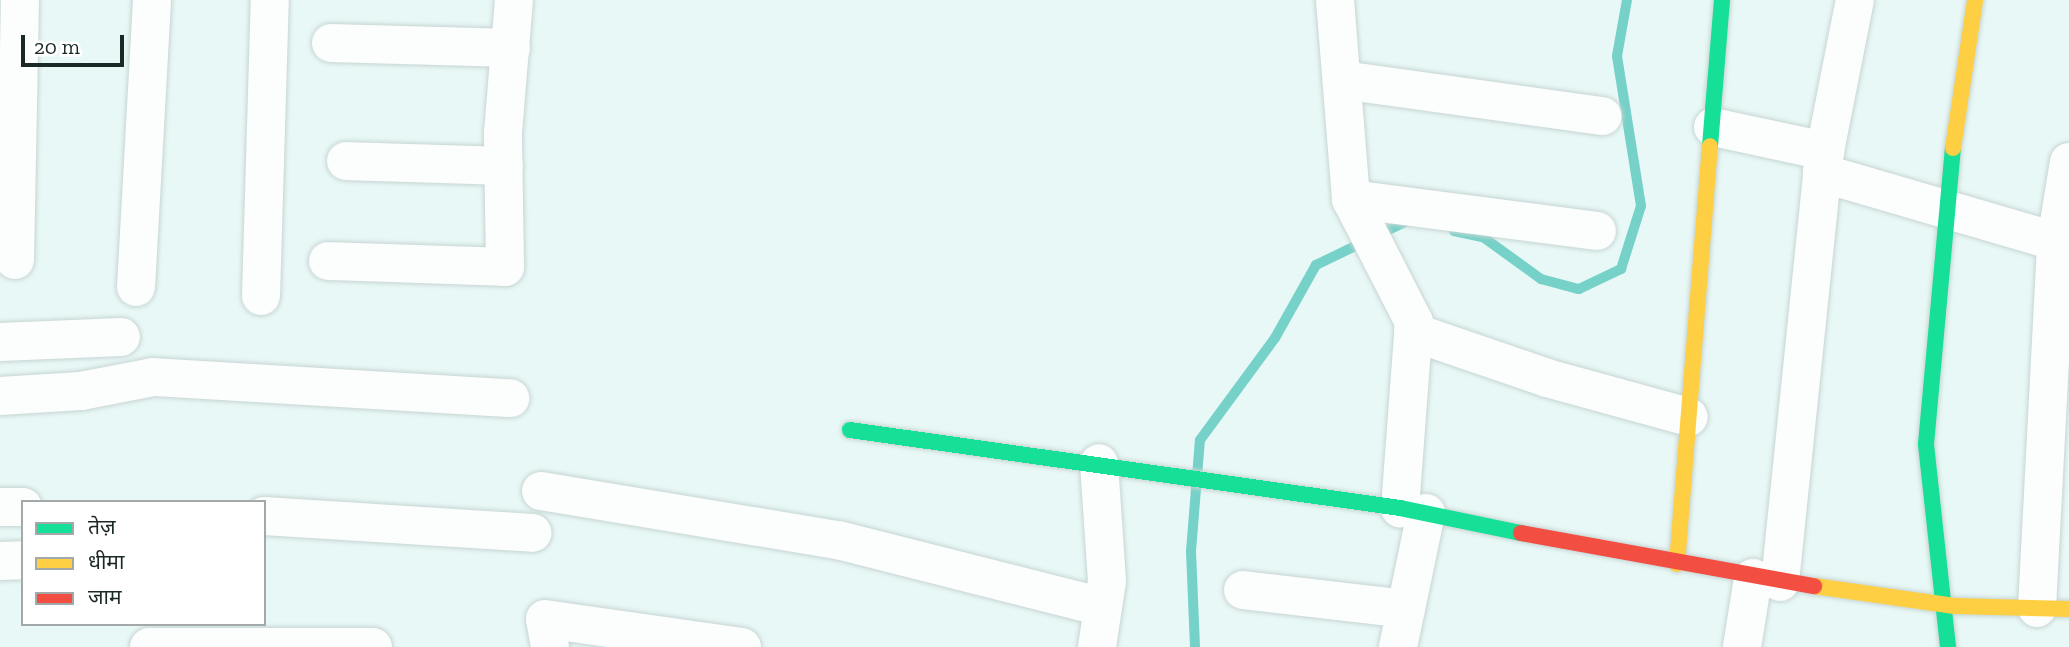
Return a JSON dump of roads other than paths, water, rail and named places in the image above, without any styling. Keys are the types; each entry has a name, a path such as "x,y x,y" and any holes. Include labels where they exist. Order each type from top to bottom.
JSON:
{"street":[{"path":"15,260 20,0"},
{"path":"136,287 152,0"},
{"path":"261,296 270,0"},
{"path":"328,261 505,267 504,166 514,0"},
{"path":"1243,590 1403,637 1413,511 1414,322 1355,207 1335,0"},
{"path":"1677,564 1722,0"},
{"path":"1742,647 1767,580 1824,162 1855,0"},
{"path":"1948,647 1947,604 1926,444 1944,209 1975,0"},
{"path":"331,43 510,48"},
{"path":"1342,80 1603,116"},
{"path":"1713,127 1824,162 1944,209 2062,243"},
{"path":"346,161 504,166"},
{"path":"850,430 1099,463 1219,484 1413,511 1767,580 1947,604 2053,608 2062,243 2069,162"},
{"path":"1355,207 1597,230"},
{"path":"1413,332 1547,378 1689,417"},
{"path":"0,342 121,337"},
{"path":"0,396 81,391 153,377 510,398"},
{"path":"1097,647 1107,581 1099,463"},
{"path":"541,491 838,540 1103,607"},
{"path":"0,507 21,507"},
{"path":"266,516 532,533"},
{"path":"0,561 21,560"},
{"path":"550,647 545,619 604,636 742,647"},
{"path":"149,647 373,647"}],"waterway":[{"path":"1454,231 1483,237 1541,279 1579,289 1621,269 1641,206 1617,56 1627,0"},
{"path":"1195,647 1191,551 1200,440 1275,338 1316,265 1407,221"}]}
